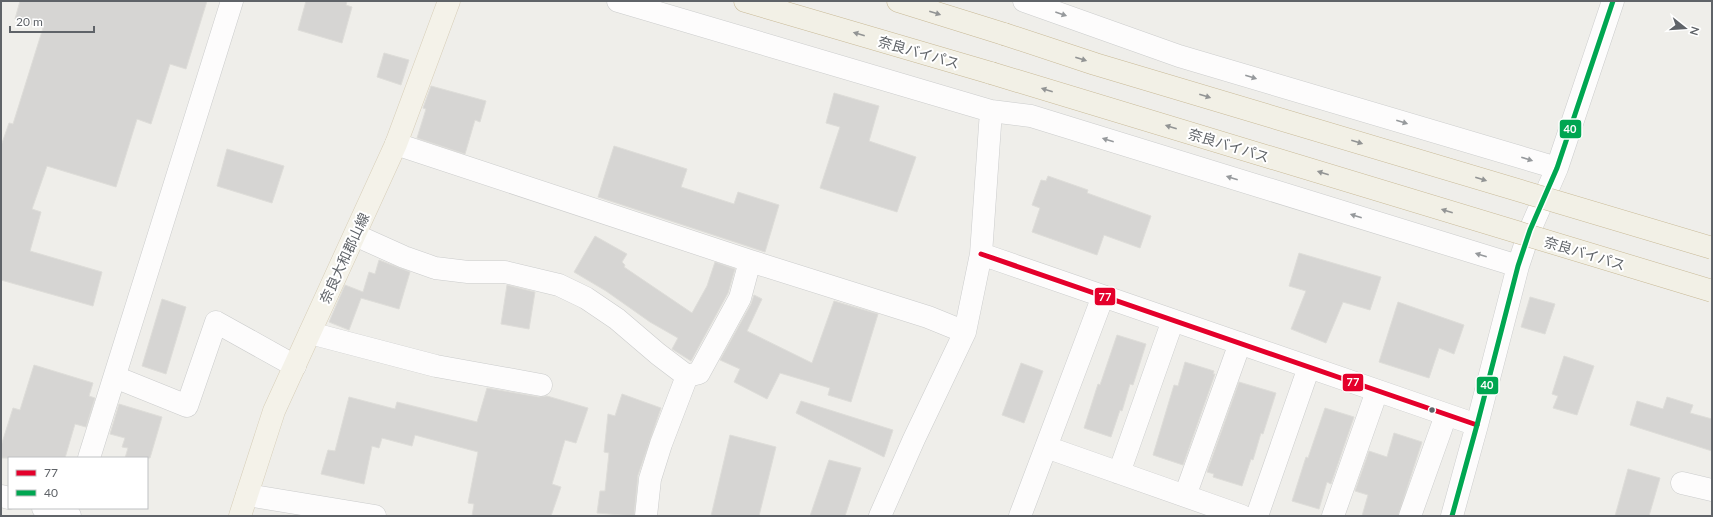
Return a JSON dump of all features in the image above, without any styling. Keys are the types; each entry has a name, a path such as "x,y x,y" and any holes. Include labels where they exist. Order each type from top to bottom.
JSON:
{"highway":[{"name":"奈良バイパス","path":"745,1 991,72 1712,292"},
{"path":"898,1 1111,68 1712,248"}],"main road":[{"name":"奈良大和郡山線","path":"240,516 274,411 396,144 449,1"}],"street":[{"path":"90,457 232,1"},
{"path":"618,1 991,111 1031,116 1518,266"},
{"path":"1024,1 1179,56 1557,168"},
{"path":"1452,516 1518,266 1530,230 1557,168 1613,1"},
{"path":"880,516 914,438 965,332 982,254 991,111"},
{"path":"396,144 750,261 928,317 965,332"},
{"path":"1530,230 1712,286"},
{"path":"354,235 404,257 435,268 468,272 505,272 559,285 586,298 618,319 658,354 687,376"},
{"path":"982,254 1477,425"},
{"path":"687,376 699,373 722,332 740,298 750,261"},
{"path":"1020,516 1103,296"},
{"path":"1119,473 1173,320"},
{"path":"115,377 188,406 216,322 295,366"},
{"path":"310,332 436,366 541,384"},
{"path":"1185,496 1240,343"},
{"path":"1257,516 1309,367"},
{"path":"646,516 650,480 661,444 687,376"},
{"path":"1333,516 1377,391"},
{"path":"1410,516 1446,415"},
{"path":"1046,447 1242,516"},
{"path":"1682,483 1712,490"},
{"path":"247,495 374,516"},
{"path":"46,509 71,516"}],"building":[{"path":"20,1 207,1 186,69 170,64 151,124 137,119 116,187 47,166 32,209 41,212 30,251 102,272 93,306 1,280 1,146 9,123 13,124 43,28 15,19"},
{"path":"306,1 347,1 346,5 352,7 342,43 298,30"},
{"path":"384,53 409,60 401,85 377,77"},
{"path":"431,86 486,101 480,122 475,120 465,154 417,138 426,109 423,108"},
{"path":"834,93 879,106 869,141 916,157 897,212 820,188 840,127 826,123"},
{"path":"614,146 687,169 681,187 734,204 738,192 779,205 765,252 598,197"},
{"path":"227,149 284,166 272,203 217,186"},
{"path":"1048,176 1088,190 1087,193 1151,216 1140,248 1104,235 1097,255 1032,232 1040,208 1032,205 1041,180 1046,181"},
{"path":"595,236 627,254 622,262 625,265 624,267 692,313 707,286 715,262 735,269 728,293 691,361 672,349 678,338 650,322 606,291 574,272"},
{"path":"1299,253 1381,277 1370,310 1343,302 1326,343 1291,329 1306,291 1289,286"},
{"path":"379,260 410,272 399,309 361,298 349,330 329,322 345,285 363,292 369,272 375,274"},
{"path":"507,285 535,292 529,329 501,324"},
{"path":"754,295 762,299 747,331 812,363 834,301 878,314 851,402 828,395 830,388 780,373 767,399 734,382 740,369 720,360 751,304"},
{"path":"1530,297 1555,304 1545,334 1521,327"},
{"path":"162,299 186,307 166,374 142,366"},
{"path":"1398,302 1464,325 1454,354 1439,348 1429,378 1379,362"},
{"path":"1117,335 1146,344 1133,385 1130,384 1122,411 1120,410 1111,437 1084,428 1098,384 1100,385"},
{"path":"1564,356 1594,366 1577,415 1553,408 1558,396 1552,394"},
{"path":"1185,362 1214,371 1213,374 1215,374 1183,465 1153,455 1174,385 1178,386"},
{"path":"1021,363 1043,371 1024,423 1002,415"},
{"path":"34,365 93,383 89,396 95,398 86,427 75,424 65,457 1,458 1,446 13,408 20,410"},
{"path":"1239,382 1276,393 1263,434 1261,433 1253,460 1251,459 1242,486 1213,477 1214,474 1207,472"},
{"path":"487,388 539,397 547,396 588,408 576,443 565,440 552,484 561,487 551,516 472,516 474,504 468,503 478,452 415,435 412,446 382,438 379,448 372,446 364,484 321,474 328,450 335,451 349,397 395,409 397,402 477,422"},
{"path":"622,394 661,408 638,475 634,516 597,513 600,491 605,491 609,453 604,452 608,414 615,416"},
{"path":"1667,397 1693,405 1690,413 1712,419 1712,451 1630,425 1637,401 1663,409"},
{"path":"801,401 893,430 884,457 796,413"},
{"path":"119,404 162,417 150,458 125,457 128,448 122,447 125,438 110,434"},
{"path":"1325,408 1354,417 1331,484 1327,482 1319,509 1292,501 1306,457 1308,458"},
{"path":"1394,433 1422,442 1398,516 1362,516 1368,495 1355,491 1369,451 1387,457"},
{"path":"730,435 776,447 759,516 711,516"},
{"path":"829,460 861,468 845,516 810,516"},
{"path":"1628,469 1660,478 1649,516 1615,516"}],"transit line":[{"name":"40","path":"1452,516 1518,266 1530,230 1557,168 1613,1"},
{"name":"77","path":"981,254 1477,425"}]}
